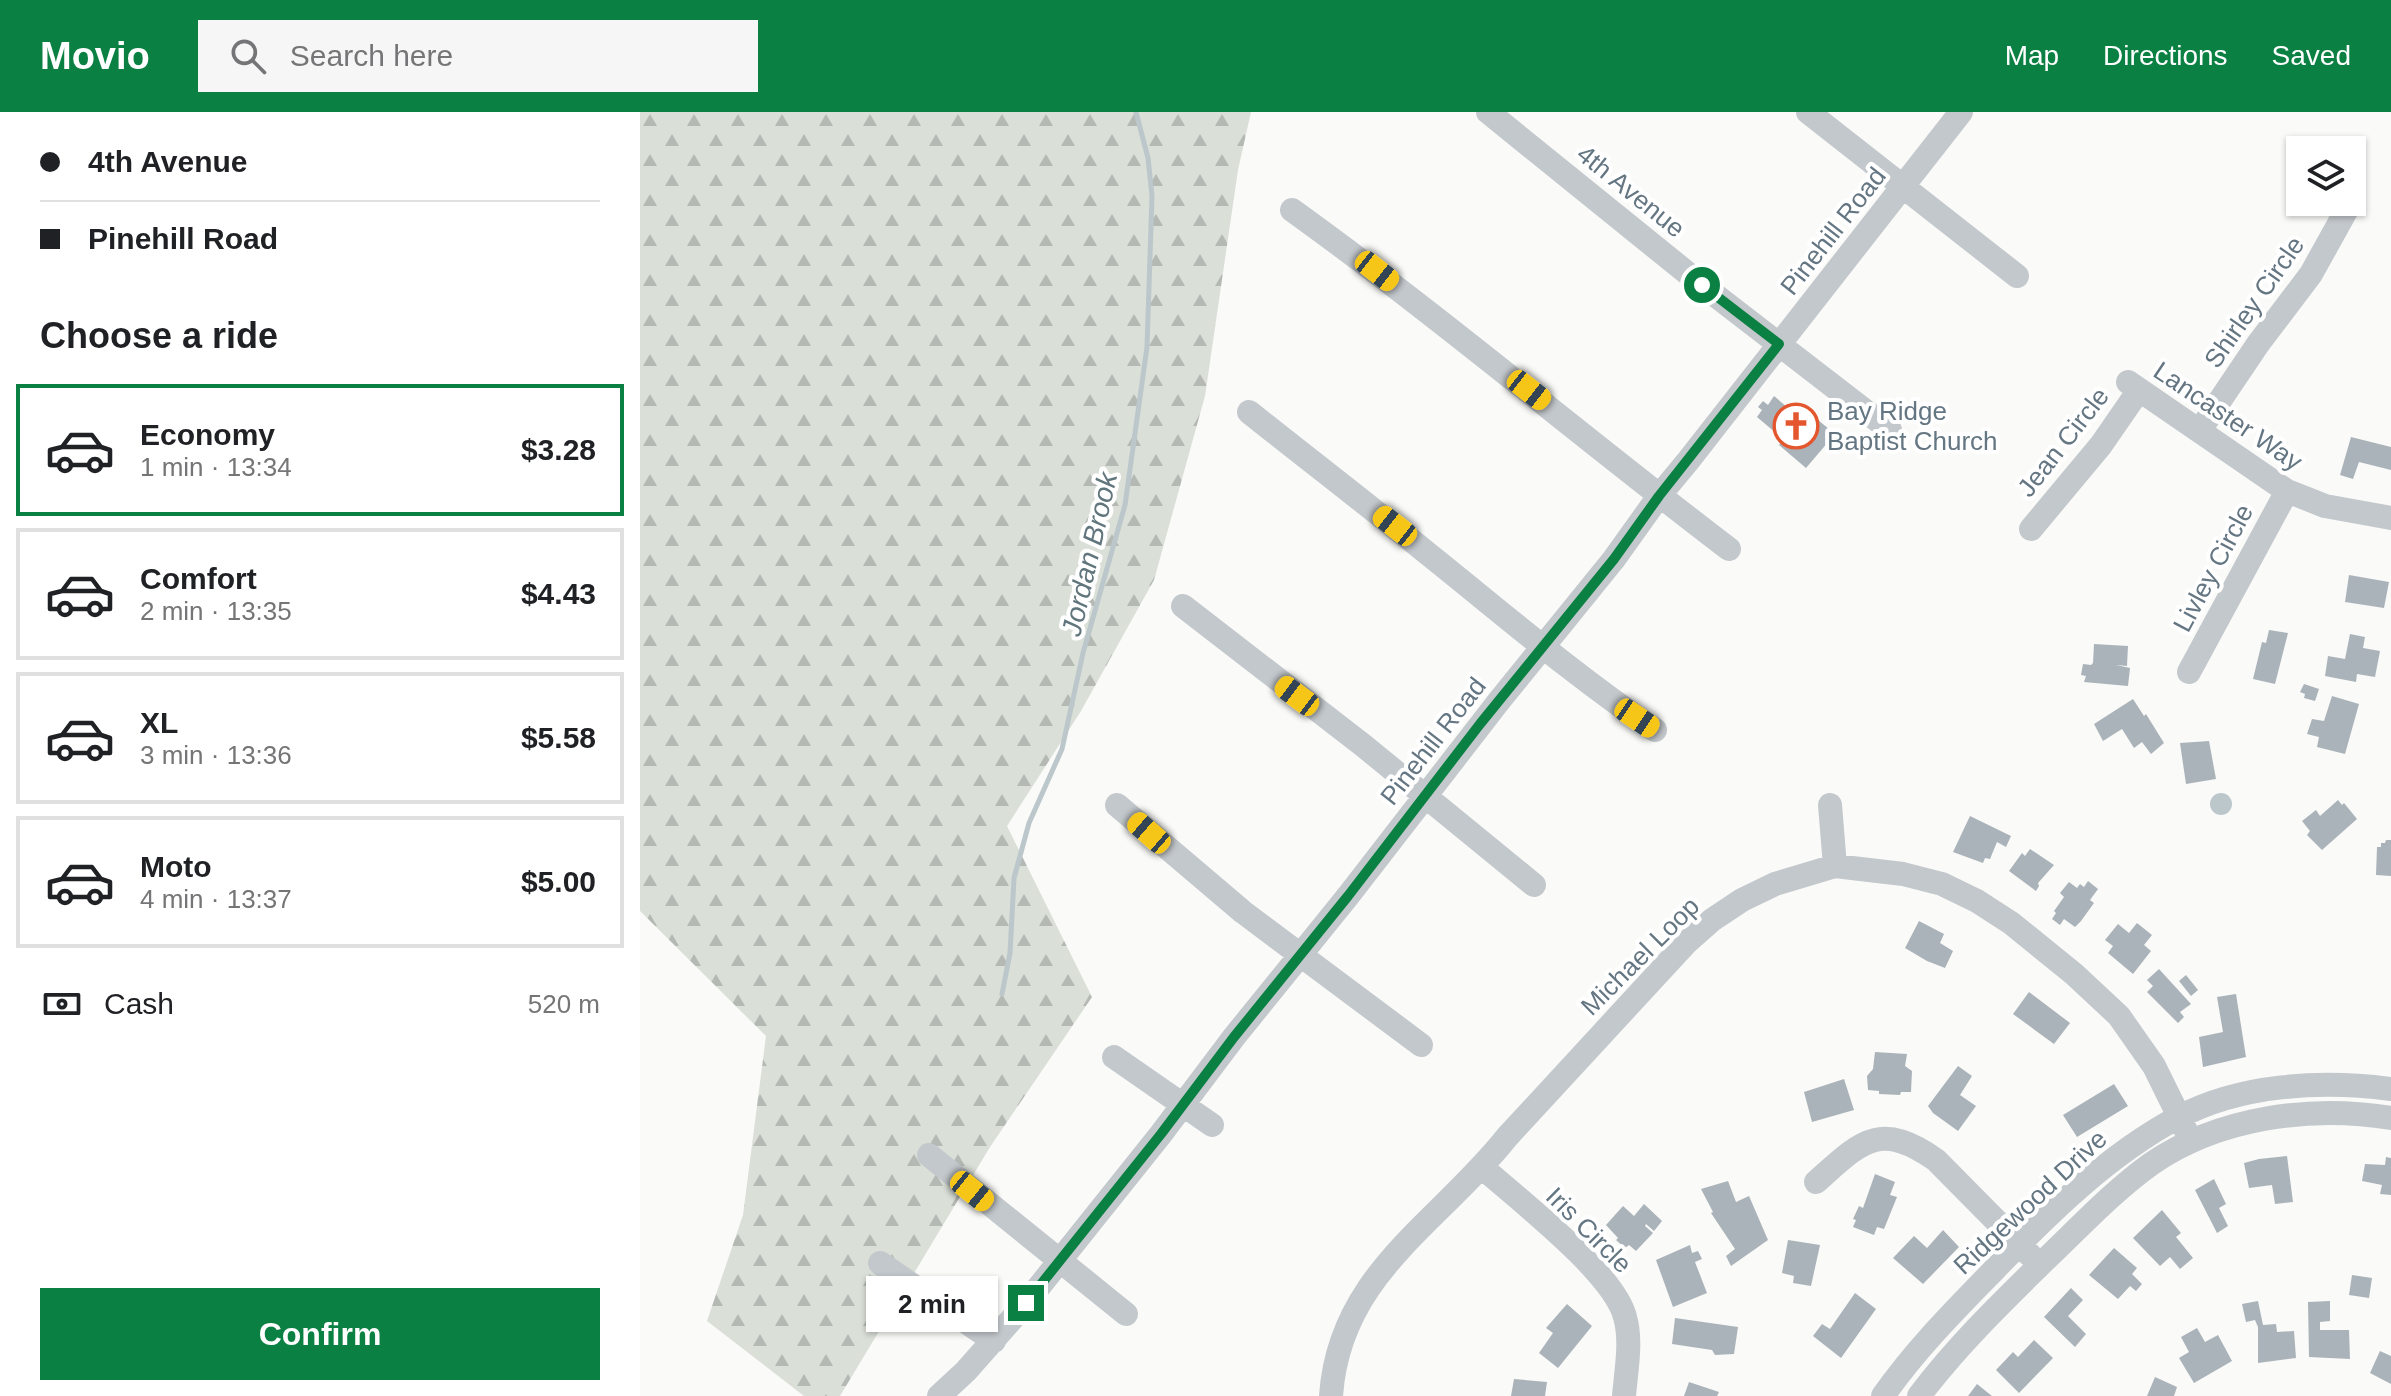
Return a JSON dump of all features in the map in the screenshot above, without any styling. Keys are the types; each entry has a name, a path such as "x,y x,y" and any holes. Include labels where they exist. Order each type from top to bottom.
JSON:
{"street":[{"name":"4th Avenue","path":"1488,112 1691,276 1890,430"},
{"path":"1808,112 2017,276"},
{"name":"Pinehill Road","path":"939,1396 994,1341 1059,1262 1424,795 1614,559 1659,496 1961,112"},
{"path":"1292,210 1442,321 1729,549"},
{"name":"Shirley Circle","path":"2200,430 2258,344 2311,274 2343,216"},
{"name":"Lancaster Way","path":"2133,386 2287,491 2325,506 2391,518"},
{"name":"Jean Circle","path":"2031,529 2101,445 2133,386"},
{"path":"1249,412 1543,647 1655,730"},
{"name":"Livley Circle","path":"2189,672 2287,491"},
{"path":"1183,606 1534,885"},
{"path":"1117,805 1243,912 1421,1045"},
{"path":"1830,805 1835,866"},
{"name":"Michael Loop","path":"1331,1396 1340,1347 1361,1298 1393,1256 1441,1205 1483,1168 1507,1137 1686,943 1712,920 1742,900 1775,884 1835,866 1892,872 1942,884 1977,901 2011,923 2074,974 2119,1016 2154,1066 2191,1141"},
{"path":"1114,1057 1212,1125"},
{"name":"Ridgewood Drive","path":"1883,1396 1904,1365 1928,1338 2019,1244 2121,1153 2179,1117 2234,1096 2271,1089 2309,1086 2391,1089"},
{"name":"Ridgewood Drive","path":"1919,1396 1960,1345 2040,1265 2133,1179 2191,1141 2269,1118 2306,1113 2391,1118"},
{"path":"1816,1182 1864,1143 1882,1138 1901,1140 1936,1160 2040,1265"},
{"path":"929,1155 1126,1314"},
{"name":"Iris Circle","path":"1483,1168 1592,1267 1618,1298 1626,1317 1628,1337 1624,1396"},
{"path":"880,1263 994,1341"}],"green space":[{"path":"640,112 1251,112 1238,170 1205,396 1154,580 1081,711 1007,826 1092,997 990,1147 840,1396 804,1396 707,1321 743,1215 766,1036 640,911"}],"shaded area":[{"path":"2221,793 2232,804 2221,815 2210,804"}],"building":[{"name":"Bay Ridge Baptist Church","path":"1774,396 1800,418 1806,410 1835,434 1806,468 1779,445 1783,439 1757,417 1762,410 1758,407 1763,401 1768,405"},
{"path":"2351,437 2391,447 2391,470 2359,462 2353,479 2340,475"},
{"path":"2349,575 2389,582 2384,608 2345,602"},
{"path":"2269,630 2288,633 2275,684 2253,679 2262,642 2266,643"},
{"path":"2350,634 2365,637 2363,648 2380,651 2375,677 2357,674 2356,682 2325,676 2328,656 2345,659"},
{"path":"2094,644 2128,646 2127,666 2116,665 2130,668 2128,686 2084,682 2086,676 2081,675 2083,664 2093,663"},
{"path":"2304,684 2319,689 2315,701 2304,698 2305,694 2300,692"},
{"path":"2332,696 2359,704 2345,754 2317,747 2319,737 2307,734 2312,719 2324,721"},
{"path":"2133,699 2164,743 2151,754 2142,742 2134,748 2122,729 2103,741 2094,724"},
{"path":"2209,741 2216,779 2186,784 2180,743"},
{"path":"2338,800 2357,819 2322,850 2307,835 2310,831 2302,821 2316,810 2320,816"},
{"path":"1970,816 2011,836 2006,847 1997,842 1990,859 1985,858 1983,863 1953,852"},
{"path":"2386,840 2391,840 2391,876 2376,875 2377,847 2381,847"},
{"path":"2030,849 2054,865 2038,883 2036,891 2009,871 2022,853 2025,856"},
{"path":"2088,881 2098,889 2090,900 2094,903 2081,921 2075,927 2064,919 2060,925 2052,919 2064,897 2060,893 2069,882 2077,888 2080,884 2084,887"},
{"path":"1919,921 1944,934 1940,943 1953,951 1945,968 1905,948"},
{"path":"2137,923 2152,935 2144,945 2151,951 2133,974 2108,953 2113,946 2105,940 2118,924 2129,933"},
{"path":"2159,969 2191,1004 2180,1012 2184,1017 2178,1023 2147,992 2153,986 2147,980"},
{"path":"2186,975 2198,990 2191,996 2179,981"},
{"path":"2029,992 2070,1023 2054,1044 2013,1014"},
{"path":"2236,994 2246,1057 2203,1067 2199,1037 2223,1032 2217,997"},
{"path":"1875,1052 1907,1054 1905,1066 1912,1071 1911,1092 1901,1092 1900,1095 1868,1090 1867,1076 1873,1069"},
{"path":"1958,1066 1972,1076 1960,1095 1976,1106 1958,1131 1928,1106"},
{"path":"1844,1079 1854,1110 1812,1122 1804,1092"},
{"path":"2114,1084 2128,1106 2077,1137 2063,1115"},
{"path":"2287,1156 2293,1202 2275,1204 2272,1185 2249,1188 2244,1163"},
{"path":"2386,1157 2391,1158 2391,1195 2380,1194 2382,1185 2362,1181 2365,1164 2385,1165"},
{"path":"1875,1174 1895,1182 1890,1195 1897,1197 1884,1229 1877,1227 1874,1235 1853,1227 1856,1220 1853,1219 1859,1206 1863,1208"},
{"path":"2214,1179 2226,1204 2219,1208 2228,1226 2217,1233 2195,1190"},
{"path":"1728,1181 1736,1202 1749,1196 1768,1240 1731,1266 1726,1256 1735,1249 1711,1213 1701,1189"},
{"path":"1644,1204 1662,1221 1654,1231 1646,1224 1653,1233 1636,1251 1629,1245 1625,1248 1606,1225 1623,1206 1634,1216"},
{"path":"2162,1210 2181,1233 2176,1237 2193,1258 2180,1269 2170,1257 2160,1266 2133,1238"},
{"path":"1943,1230 1959,1247 1923,1284 1893,1258 1914,1236 1927,1248"},
{"path":"1788,1240 1820,1245 1811,1286 1793,1283 1794,1276 1782,1273"},
{"path":"1690,1245 1692,1253 1698,1251 1702,1259 1695,1262 1707,1293 1673,1307 1656,1260"},
{"path":"2114,1248 2137,1268 2132,1274 2142,1284 2136,1291 2130,1286 2118,1299 2089,1275"},
{"path":"2352,1275 2372,1278 2369,1298 2349,1295"},
{"path":"2071,1288 2083,1300 2068,1316 2086,1334 2075,1347 2044,1317"},
{"path":"1855,1293 1876,1309 1841,1358 1813,1336 1822,1324 1830,1329"},
{"path":"2258,1301 2263,1325 2276,1324 2277,1332 2294,1331 2296,1358 2258,1363 2258,1327 2255,1320 2246,1322 2242,1304"},
{"path":"2330,1301 2330,1321 2320,1322 2320,1330 2349,1330 2350,1359 2309,1357 2308,1302"},
{"path":"1567,1304 1592,1326 1558,1368 1539,1353 1553,1333 1546,1328"},
{"path":"1675,1318 1738,1327 1734,1354 1715,1355 1712,1350 1672,1344"},
{"path":"2197,1328 2205,1342 2218,1335 2232,1361 2194,1383 2179,1358 2189,1352 2181,1337"},
{"path":"2034,1340 2053,1358 2019,1393 1996,1370 2013,1352 2018,1357"},
{"path":"2380,1351 2391,1356 2391,1384 2370,1373"},
{"path":"2155,1377 2177,1387 2174,1396 2147,1396"},
{"path":"1514,1379 1547,1382 1545,1396 1511,1396"},
{"path":"1689,1382 1719,1392 1717,1396 1684,1396"},
{"path":"1977,1384 1992,1396 1968,1396"}],"waterway":[{"name":"Jordan Brook","path":"1002,994 1010,953 1014,878 1029,823 1062,749 1083,653 1125,505 1147,347 1152,196 1148,158 1136,112"}],"place":[{"name":"Bay Ridge Baptist Church","path":"1796,426"}],"route":[{"path":"1026,1303 1480,724 1614,559 1659,496 1779,344 1702,285"}]}
